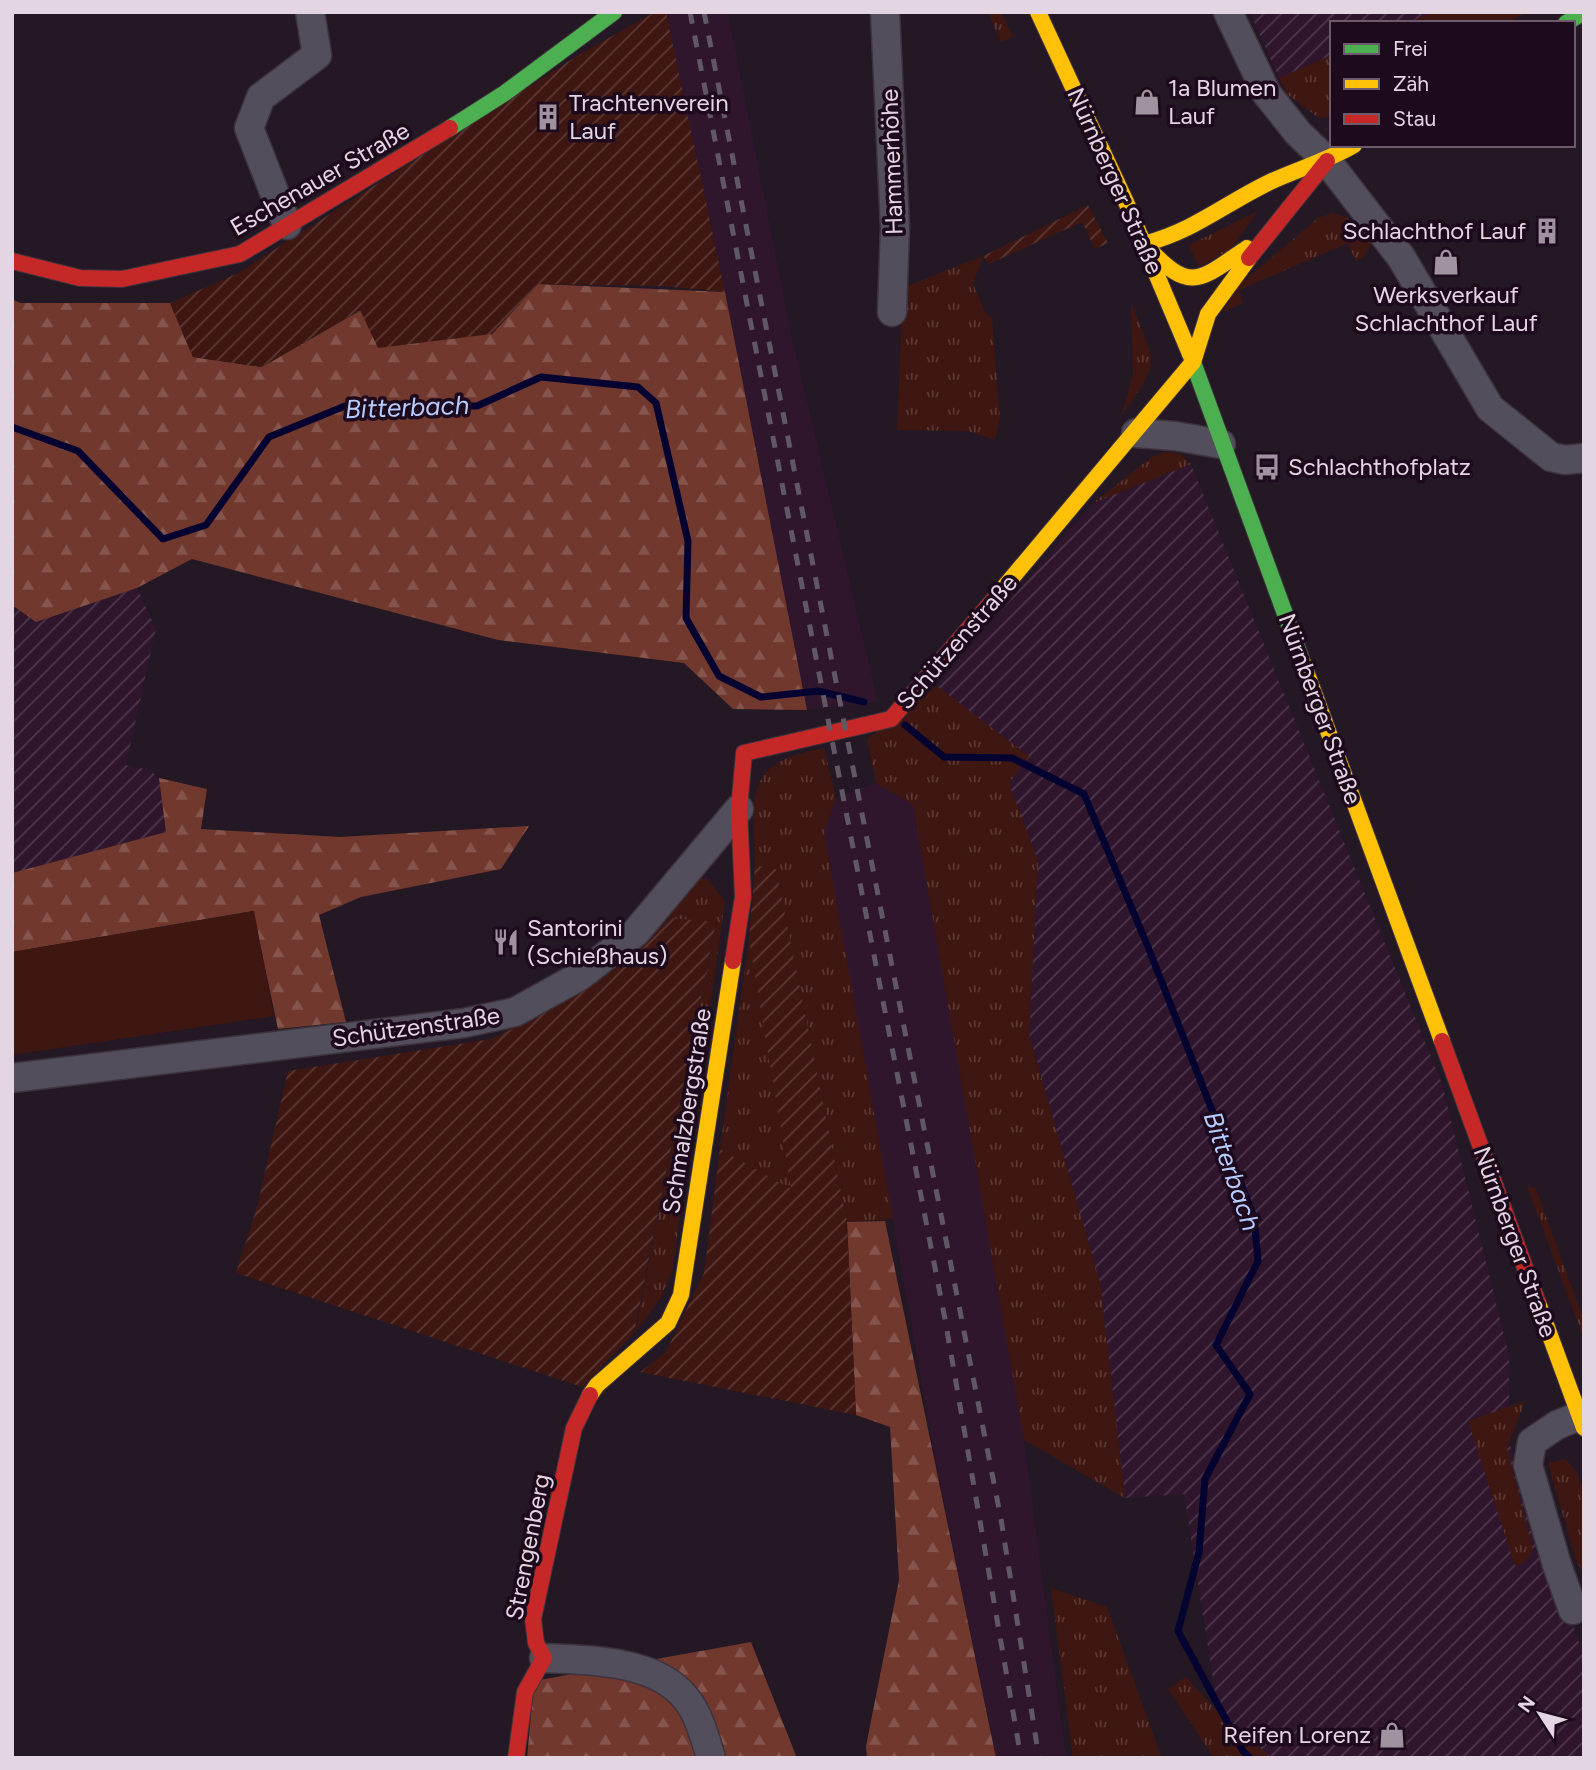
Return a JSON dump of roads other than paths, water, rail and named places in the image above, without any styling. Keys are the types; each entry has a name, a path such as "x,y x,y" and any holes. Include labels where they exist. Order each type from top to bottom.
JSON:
{"main road":[{"name":"Eschenauer Straße","path":"12,261 80,278 122,279 240,254 351,190 505,93 614,12"},
{"name":"Nürnberger Straße","path":"1038,12 1144,244 1193,362 1582,1419"},
{"path":"1144,244 1178,235 1269,182 1327,161 1351,147"},
{"path":"1193,362 1208,314 1327,161"},
{"path":"1144,244 1175,275 1193,278 1220,267 1267,235"},
{"name":"Schützenstraße","path":"739,809 744,753 891,719 1136,433 1193,362"},
{"name":"Schmalzbergstraße","path":"597,1385 668,1323 681,1295 743,897 739,809"},
{"name":"Strengenberg","path":"544,1658 536,1643 533,1619 574,1428 597,1385"},
{"path":"516,1758 523,1695 531,1673 544,1658"}],"street":[{"name":"Hammerhöhe","path":"886,12 895,228 892,312"},
{"path":"1230,16 1267,94 1298,133 1327,161 1401,257 1490,408 1551,457 1575,459"},
{"path":"287,225 249,128 261,97 317,55 312,23"},
{"path":"1136,433 1221,444"},
{"name":"Schützenstraße","path":"12,1078 464,1023 514,1012 580,976 636,932 739,809"},
{"name":"Nürnberger Straße","path":"1573,1609 1557,1565 1528,1465 1532,1442 1557,1425 1582,1419"},
{"path":"544,1658 608,1664 645,1671 662,1678 692,1706 711,1758"}],"waterway":[{"name":"Bitterbach","path":"12,427 78,451 163,539 206,525 269,437 345,406 477,406 541,377 638,387 656,403 688,541 686,618 719,676 761,697 818,691 864,702"},
{"name":"Bitterbach","path":"905,725 944,757 1012,758 1084,794 1148,947 1254,1217 1258,1261 1216,1345 1250,1394 1205,1479 1199,1552 1178,1631 1243,1751 1250,1758"}],"railway":[{"path":"690,12 945,1319 1021,1758"},
{"path":"704,12 1001,1519 1039,1758"}],"place":[{"name":"1a Blumen Lauf","path":"1147,102"},
{"name":"Trachtenverein Lauf","path":"548,117"},
{"name":"Schlachthof Lauf","path":"1547,231"},
{"name":"Werksverkauf Schlachthof Lauf","path":"1446,262"},
{"name":"Schlachthofplatz","path":"1267,467"},
{"name":"Santorini (Schießhaus)","path":"506,942"},
{"name":"Reifen Lorenz","path":"1392,1735"}]}
